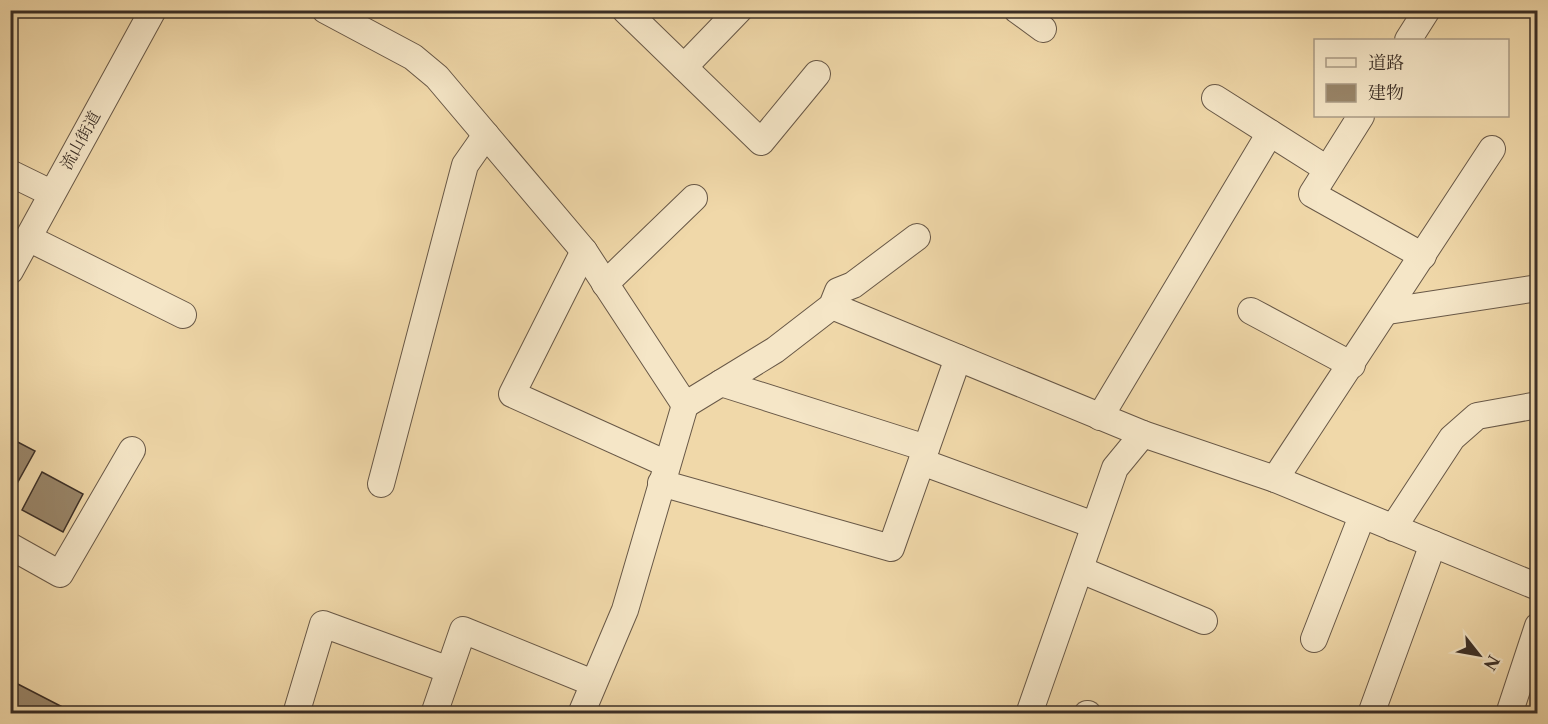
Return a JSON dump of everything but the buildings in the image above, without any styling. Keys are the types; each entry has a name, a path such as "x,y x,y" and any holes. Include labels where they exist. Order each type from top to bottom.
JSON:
{"street":[{"name":"流山街道","path":"10,271 153,10"},
{"path":"325,10 414,57 437,77 584,251 685,405"},
{"path":"625,10 761,142 818,74"},
{"path":"684,67 739,10"},
{"path":"1017,10 1043,29"},
{"path":"1409,39 1426,10"},
{"path":"1215,98 1327,170"},
{"path":"1360,117 1312,194 1423,256"},
{"path":"1100,417 1270,132"},
{"path":"381,484 465,165 486,135"},
{"path":"1275,479 1388,311 1492,149"},
{"path":"10,173 51,193"},
{"path":"605,284 694,198"},
{"path":"581,714 625,610 685,405 775,350 832,306 838,291 853,285 917,237"},
{"path":"28,238 183,315"},
{"path":"584,251 512,394 664,474 891,548 958,358"},
{"path":"1388,311 1538,288"},
{"path":"832,306 1100,417 1275,479 1538,587"},
{"path":"1251,311 1352,365"},
{"path":"721,383 924,455 1094,525"},
{"path":"1393,528 1452,438 1477,416 1538,405"},
{"path":"1029,714 1115,468 1143,434"},
{"path":"10,546 60,574 132,450"},
{"path":"1314,639 1362,516"},
{"path":"1371,714 1432,544"},
{"path":"1081,570 1204,621"},
{"path":"296,714 323,624 449,670"},
{"path":"1509,714 1538,626"},
{"path":"434,714 463,630 593,683"}]}
